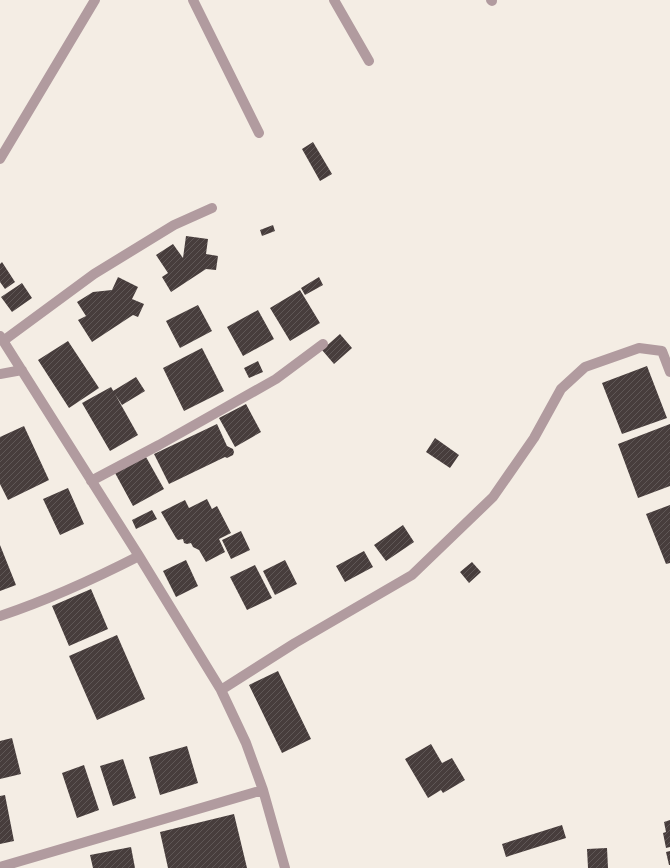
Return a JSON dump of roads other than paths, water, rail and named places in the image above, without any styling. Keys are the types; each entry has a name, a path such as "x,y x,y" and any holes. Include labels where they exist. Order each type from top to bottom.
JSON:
{"street":[{"path":"0,159 95,0"},
{"path":"193,0 259,133"},
{"path":"334,0 369,62"},
{"path":"212,208 174,225 94,274 2,338 221,690 246,743 263,790 285,868"},
{"path":"92,481 276,379 323,344"},
{"path":"221,690 295,643 412,575 494,497 534,438 561,389 585,367 639,348 662,351 670,372"},
{"path":"0,374 22,370"},
{"path":"0,616 30,606 86,583 139,556"},
{"path":"0,867 263,790"}]}
